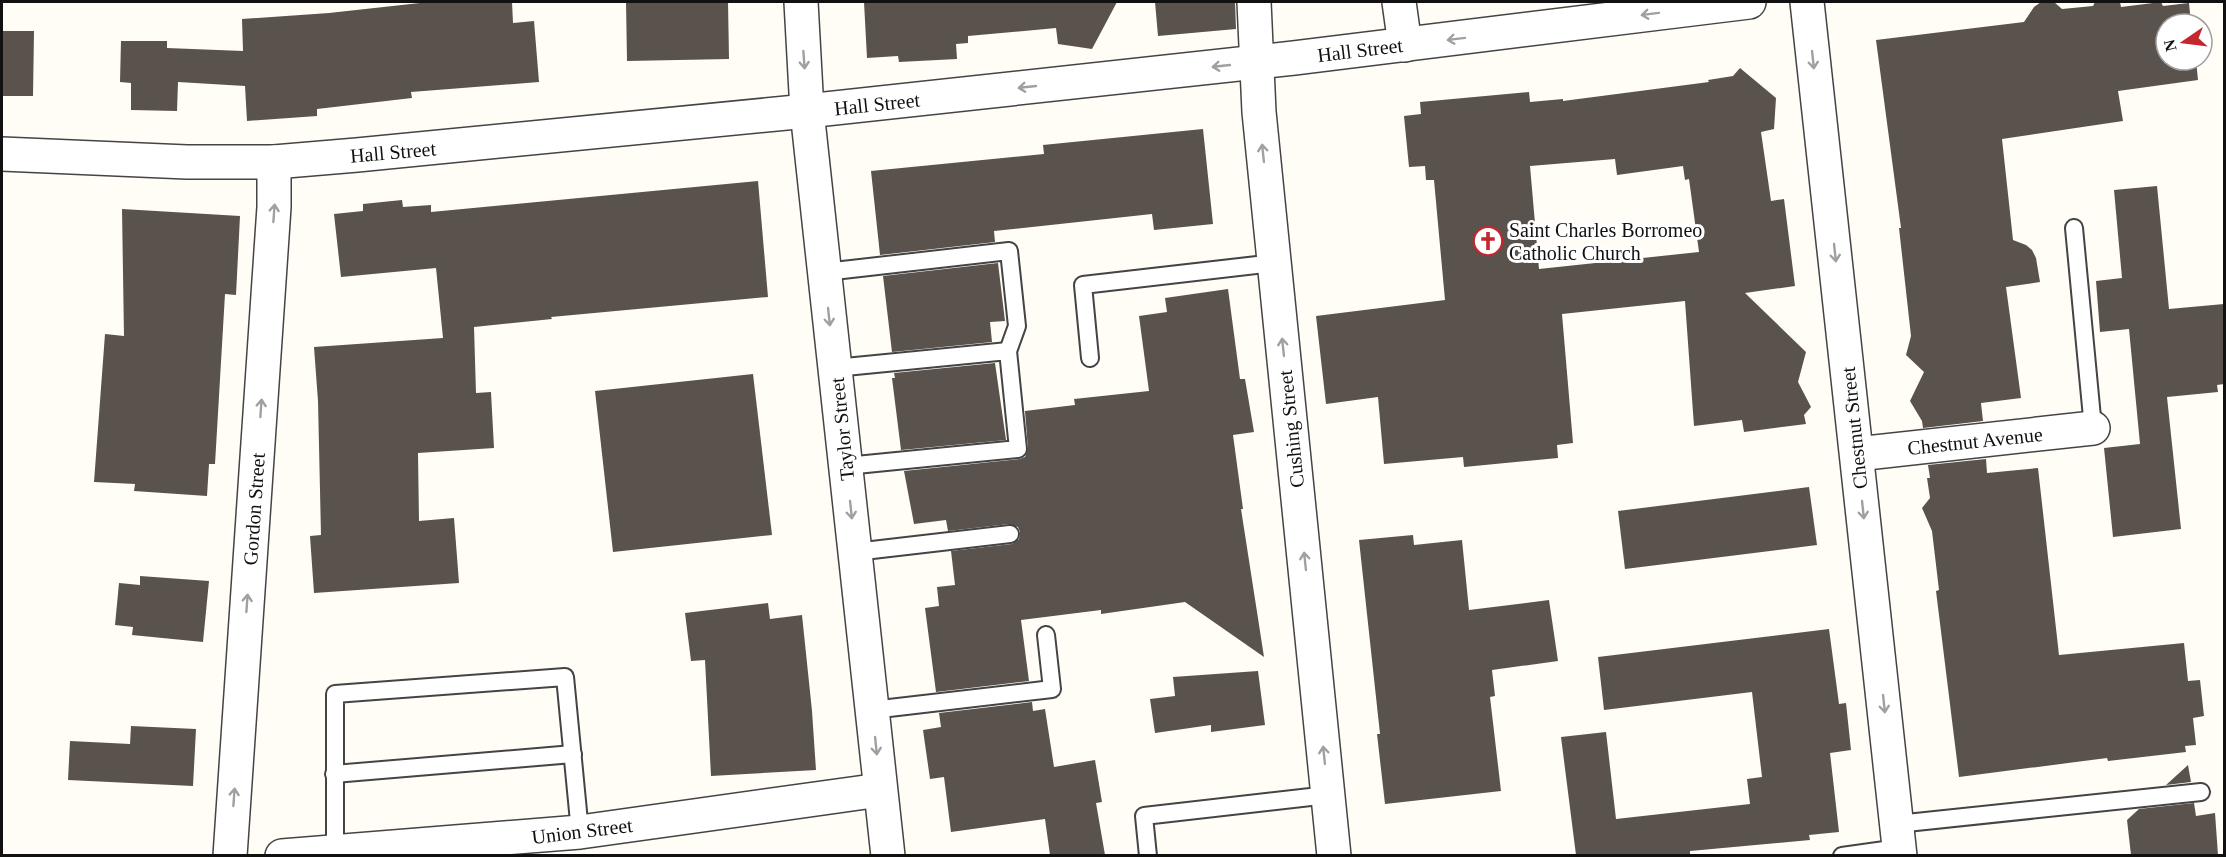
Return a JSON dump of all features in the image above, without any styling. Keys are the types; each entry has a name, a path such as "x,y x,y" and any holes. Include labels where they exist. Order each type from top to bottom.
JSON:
{"street":[{"name":"Taylor Street","path":"801,2 807,111 888,855"},
{"name":"Cushing Street","path":"1254,2 1259,112 1334,855"},
{"path":"1400,2 1405,45"},
{"name":"Hall Street","path":"2,154 187,162 274,162 517,141 1256,62 1749,2"},
{"name":"Chestnut Street","path":"1807,2 1899,842"},
{"name":"Gordon Street","path":"230,855 274,207 274,162"},
{"name":"Chestnut Avenue","path":"1857,454 2093,428"},
{"name":"Union Street","path":"282,855 580,832 880,790"}],"lane":[{"path":"2074,228 2093,428"},
{"path":"825,272 1009,251 1017,326 1008,351 1018,449 846,466"},
{"path":"1090,358 1083,285 1274,263"},
{"path":"835,368 1008,351"},
{"path":"855,552 1010,534"},
{"path":"872,710 1052,689 1046,635"},
{"path":"335,852 335,694 565,677 580,832"},
{"path":"334,774 573,754"},
{"path":"1842,855 1899,842 2201,792"},
{"path":"1148,855 1144,816 1328,795"}],"building":[{"path":"429,2 512,2 513,23 534,21 539,82 411,92 412,98 317,109 317,116 247,121 245,86 178,82 177,111 131,110 131,83 120,82 121,41 167,41 167,48 243,51 242,19 329,13"},
{"path":"626,2 728,2 729,59 627,61"},
{"path":"864,2 1117,2 1092,49 1058,44 1056,28 968,36 968,43 956,44 957,59 899,62 898,56 867,58"},
{"path":"1155,2 1235,2 1236,29 1158,36"},
{"path":"2041,2 2054,2 2062,9 2093,6 2095,2 2120,2 2121,7 2161,2 2163,6 2189,3 2190,12 2154,12 2154,72 2197,72 2198,80 2118,91 2123,121 2002,139 2013,240 2032,250 2036,258 2040,282 2006,287 2021,398 1981,403 1983,421 1923,428 1922,421 1910,401 1924,372 1906,355 1911,336 1899,228 1901,228 1876,40 2024,22 2034,7"},
{"path":"2,31 34,31 33,96 2,96"},
{"path":"1740,68 1776,98 1774,129 1761,132 1771,201 1784,199 1795,286 1745,293 1806,352 1798,382 1811,407 1804,415 1806,424 1744,432 1742,420 1694,426 1685,301 1562,314 1573,443 1557,445 1558,458 1464,467 1463,457 1384,464 1378,397 1326,404 1316,316 1445,300 1434,180 1426,180 1425,166 1409,167 1404,116 1421,114 1420,102 1529,92 1530,102 1563,99 1563,101 1709,82 1708,80 1733,76","holes":["1615,159 1617,175 1683,166 1685,180 1689,179 1699,252 1539,269 1530,166"]},
{"path":"1203,129 1213,224 1154,230 1152,214 994,231 995,242 880,255 871,171 1044,154 1043,145"},
{"path":"758,181 768,297 551,317 552,319 474,327 476,393 491,392 494,448 418,453 419,521 454,518 459,583 314,593 310,536 321,535 318,401 314,347 443,338 436,268 341,277 334,214 363,211 363,204 402,200 403,207 431,205 431,212"},
{"path":"2157,186 2169,309 2224,304 2224,384 2217,385 2218,392 2167,397 2181,529 2113,537 2104,448 2140,444 2129,329 2100,332 2096,281 2122,278 2114,190"},
{"path":"122,209 240,216 236,295 225,294 215,464 209,464 207,496 134,491 135,484 94,482 105,334 124,336"},
{"path":"998,263 1005,321 990,322 992,342 892,352 883,276"},
{"path":"1228,289 1240,379 1245,379 1254,432 1233,435 1243,509 1241,509 1264,657 1185,602 1101,614 1101,610 1021,620 1029,681 936,692 925,608 939,606 937,587 955,585 951,551 1012,544 1019,539 1020,532 1018,527 1009,524 948,531 946,520 914,524 904,471 1020,459 1025,457 1028,449 1025,411 1075,405 1074,399 1149,391 1139,316 1167,312 1165,298"},
{"path":"995,363 1006,440 901,450 892,378 895,378 894,373"},
{"path":"753,374 772,535 613,552 595,391"},
{"path":"1986,459 1987,473 2038,468 2059,655 2184,643 2188,681 2200,680 2204,716 2193,718 2196,745 2185,746 2186,752 2108,761 2107,758 1959,777 1936,591 1939,590 1932,531 1922,508 1930,498 1928,465"},
{"path":"1809,487 1817,545 1625,569 1618,511"},
{"path":"1413,535 1414,545 1462,540 1469,610 1549,600 1558,661 1492,670 1495,696 1490,697 1501,791 1385,804 1377,734 1380,734 1359,540"},
{"path":"140,576 209,581 203,642 132,635 133,627 115,625 119,583 140,585"},
{"path":"768,603 770,619 802,615 816,770 711,776 705,660 691,661 685,613"},
{"path":"1829,629 1839,704 1846,703 1851,750 1830,753 1839,832 1809,835 1810,840 1690,851 1690,855 1576,855 1561,737 1606,732 1616,819 1750,804 1747,779 1762,777 1752,692 1604,710 1598,657"},
{"path":"1258,671 1265,725 1211,732 1211,725 1155,733 1150,699 1175,696 1173,677"},
{"path":"1032,702 1033,711 1045,709 1054,767 1095,760 1102,802 1096,803 1105,855 1050,855 1045,819 951,832 944,777 930,779 923,730 941,727 939,713"},
{"path":"131,726 196,729 193,786 68,780 70,741 130,744"},
{"path":"2188,765 2191,782 2166,785"},
{"path":"2194,803 2196,816 2215,813 2218,855 2131,855 2127,820 2139,809"}],"place":[{"name":"Saint Charles Borromeo Catholic Church","path":"1488,241"}]}
